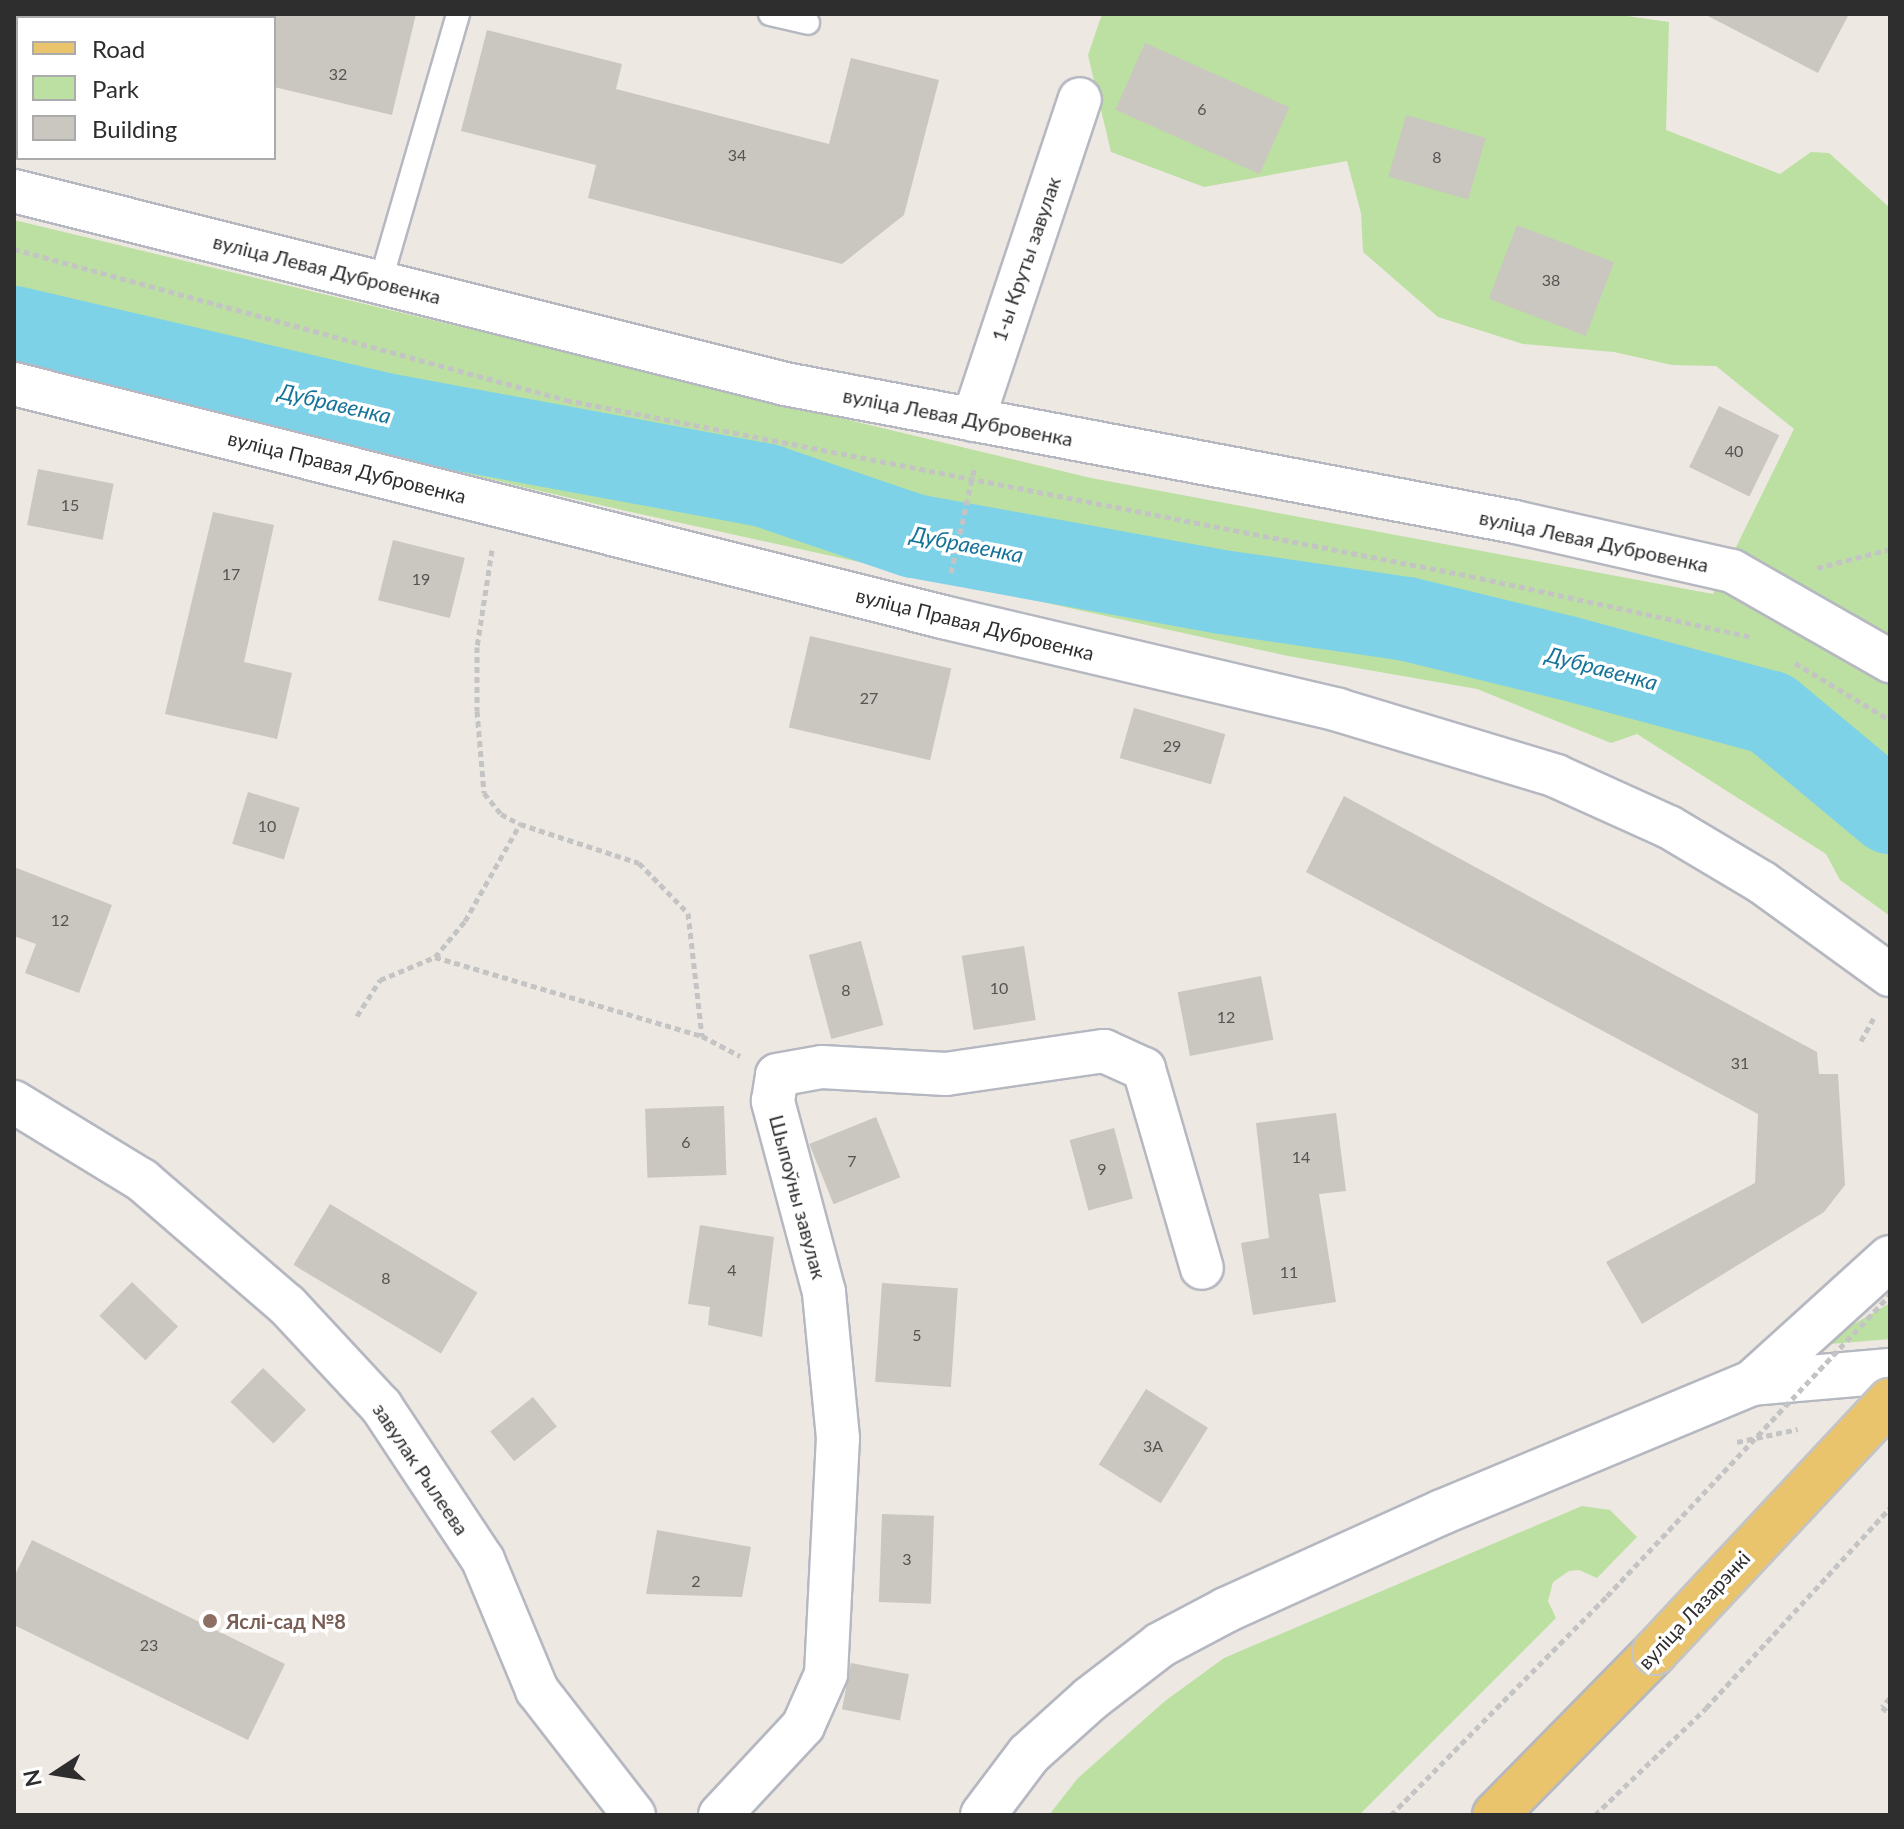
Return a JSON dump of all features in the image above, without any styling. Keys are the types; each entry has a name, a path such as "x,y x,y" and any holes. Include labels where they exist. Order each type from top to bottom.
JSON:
{"main road":[{"name":"вуліца Лазарэнкі","path":"1495,1815 1655,1652 1890,1401"}],"street":[{"name":"1-ы Круты завулак","path":"973,420 1080,99"},
{"name":"вуліца Левая Дубровенка","path":"14,191 785,384 1515,522 1732,571 1890,661"},
{"name":"вуліца Правая Дубровенка","path":"14,384 943,617 1338,710 1556,776 1669,827 1763,883 1890,975"},
{"path":"777,1075 822,1067 946,1074 1104,1051 1144,1069 1202,1268"},
{"name":"Шыпоўны завулак","path":"720,1815 803,1726 826,1674 838,1438 824,1292 773,1101 777,1075"},
{"name":"завулак Рылеева","path":"14,1102 142,1180 287,1305 381,1406 483,1560 537,1690 634,1815"},
{"path":"1752,1383 1890,1258"},
{"path":"983,1815 1029,1754 1090,1699 1160,1645 1226,1610 1442,1512 1752,1383 1890,1371"}],"lane":[{"path":"380,283 458,14"},
{"path":"770,14 808,23"}],"path":[{"path":"14,249 566,400 1455,573 1750,636 1763,644"},
{"path":"948,583 967,492"},
{"path":"1808,571 1890,549"},
{"path":"489,563 477,647 477,711 484,793 501,814 520,824 639,863 688,913 702,1036"},
{"path":"1788,659 1890,720"},
{"path":"357,1016 380,980 435,957 465,921 520,824"},
{"path":"435,957 702,1036 777,1075"},
{"path":"1861,1041 1874,1018"},
{"path":"1391,1815 1607,1596 1890,1295"},
{"path":"1724,1444 1801,1428"},
{"path":"1595,1815 1706,1708 1890,1508"},
{"path":"1890,1698 1882,1707 1890,1714"}],"green space":[{"path":"1102,14 1613,14 1669,22 1666,130 1780,174 1811,152 1829,153 1890,208 1890,916 1840,880 1826,854 1637,734 1611,743 1477,689 1288,656 622,510 14,368 14,220 1091,478 1713,594 1794,429 1716,366 1672,365 1614,352 1523,344 1438,317 1363,252 1361,213 1347,161 1204,187 1111,152 1088,55"},
{"path":"1890,1303 1890,1339 1818,1345"},
{"path":"1582,1506 1610,1510 1637,1537 1597,1578 1579,1570 1569,1571 1553,1582 1548,1601 1556,1618 1359,1815 1049,1815 1078,1778 1165,1701 1224,1658"}],"building":[{"path":"416,14 392,115 276,87 274,16"},
{"path":"1704,14 1849,14 1818,73"},
{"path":"487,30 622,64 616,89 829,144 851,58 939,80 904,215 842,264 588,198 596,165 461,131"},
{"path":"1145,43 1289,107 1260,174 1115,110"},
{"path":"1406,115 1486,138 1468,199 1388,177"},
{"path":"1517,225 1614,262 1586,336 1489,299"},
{"path":"1719,406 1779,435 1749,496 1689,467"},
{"path":"38,469 114,484 103,540 27,525"},
{"path":"213,512 274,525 244,662 292,673 277,739 165,714"},
{"path":"393,540 465,558 450,618 378,600"},
{"path":"810,636 951,669 930,760 789,728"},
{"path":"1134,708 1225,734 1211,784 1120,758"},
{"path":"248,792 300,808 284,859 232,844"},
{"path":"1344,796 1817,1052 1819,1074 1838,1074 1845,1185 1824,1212 1642,1324 1606,1262 1755,1183 1758,1114 1306,872"},
{"path":"14,867 112,905 79,993 25,973 36,944 14,936"},
{"path":"861,941 884,1025 831,1039 809,955"},
{"path":"1024,946 1036,1020 974,1030 962,956"},
{"path":"1261,976 1273,1040 1190,1056 1178,992"},
{"path":"724,1106 726,1175 647,1178 645,1109"},
{"path":"1336,1113 1346,1191 1319,1194 1336,1302 1253,1315 1241,1243 1269,1238 1256,1123"},
{"path":"876,1117 900,1177 834,1204 809,1144"},
{"path":"1114,1128 1133,1199 1088,1210 1070,1140"},
{"path":"330,1204 477,1293 441,1353 293,1265"},
{"path":"700,1225 774,1237 762,1337 708,1325 710,1307 688,1304"},
{"path":"132,1282 178,1326 145,1360 99,1316"},
{"path":"882,1283 958,1288 951,1387 875,1382"},
{"path":"263,1368 306,1410 274,1443 230,1402"},
{"path":"1146,1389 1208,1428 1161,1503 1099,1464"},
{"path":"533,1397 557,1427 514,1461 490,1432"},
{"path":"882,1514 934,1516 931,1604 879,1602"},
{"path":"657,1530 751,1547 742,1597 646,1594"},
{"path":"32,1540 285,1664 248,1740 14,1625 14,1577"},
{"path":"851,1663 909,1674 900,1720 842,1709"}],"waterway":[{"name":"Дубравенка","path":"14,328 380,414 767,486 914,536 1222,592 1407,619 1567,658 1771,713 1890,812"}],"place":[{"name":"Яслі-сад №8","path":"210,1621"}]}
